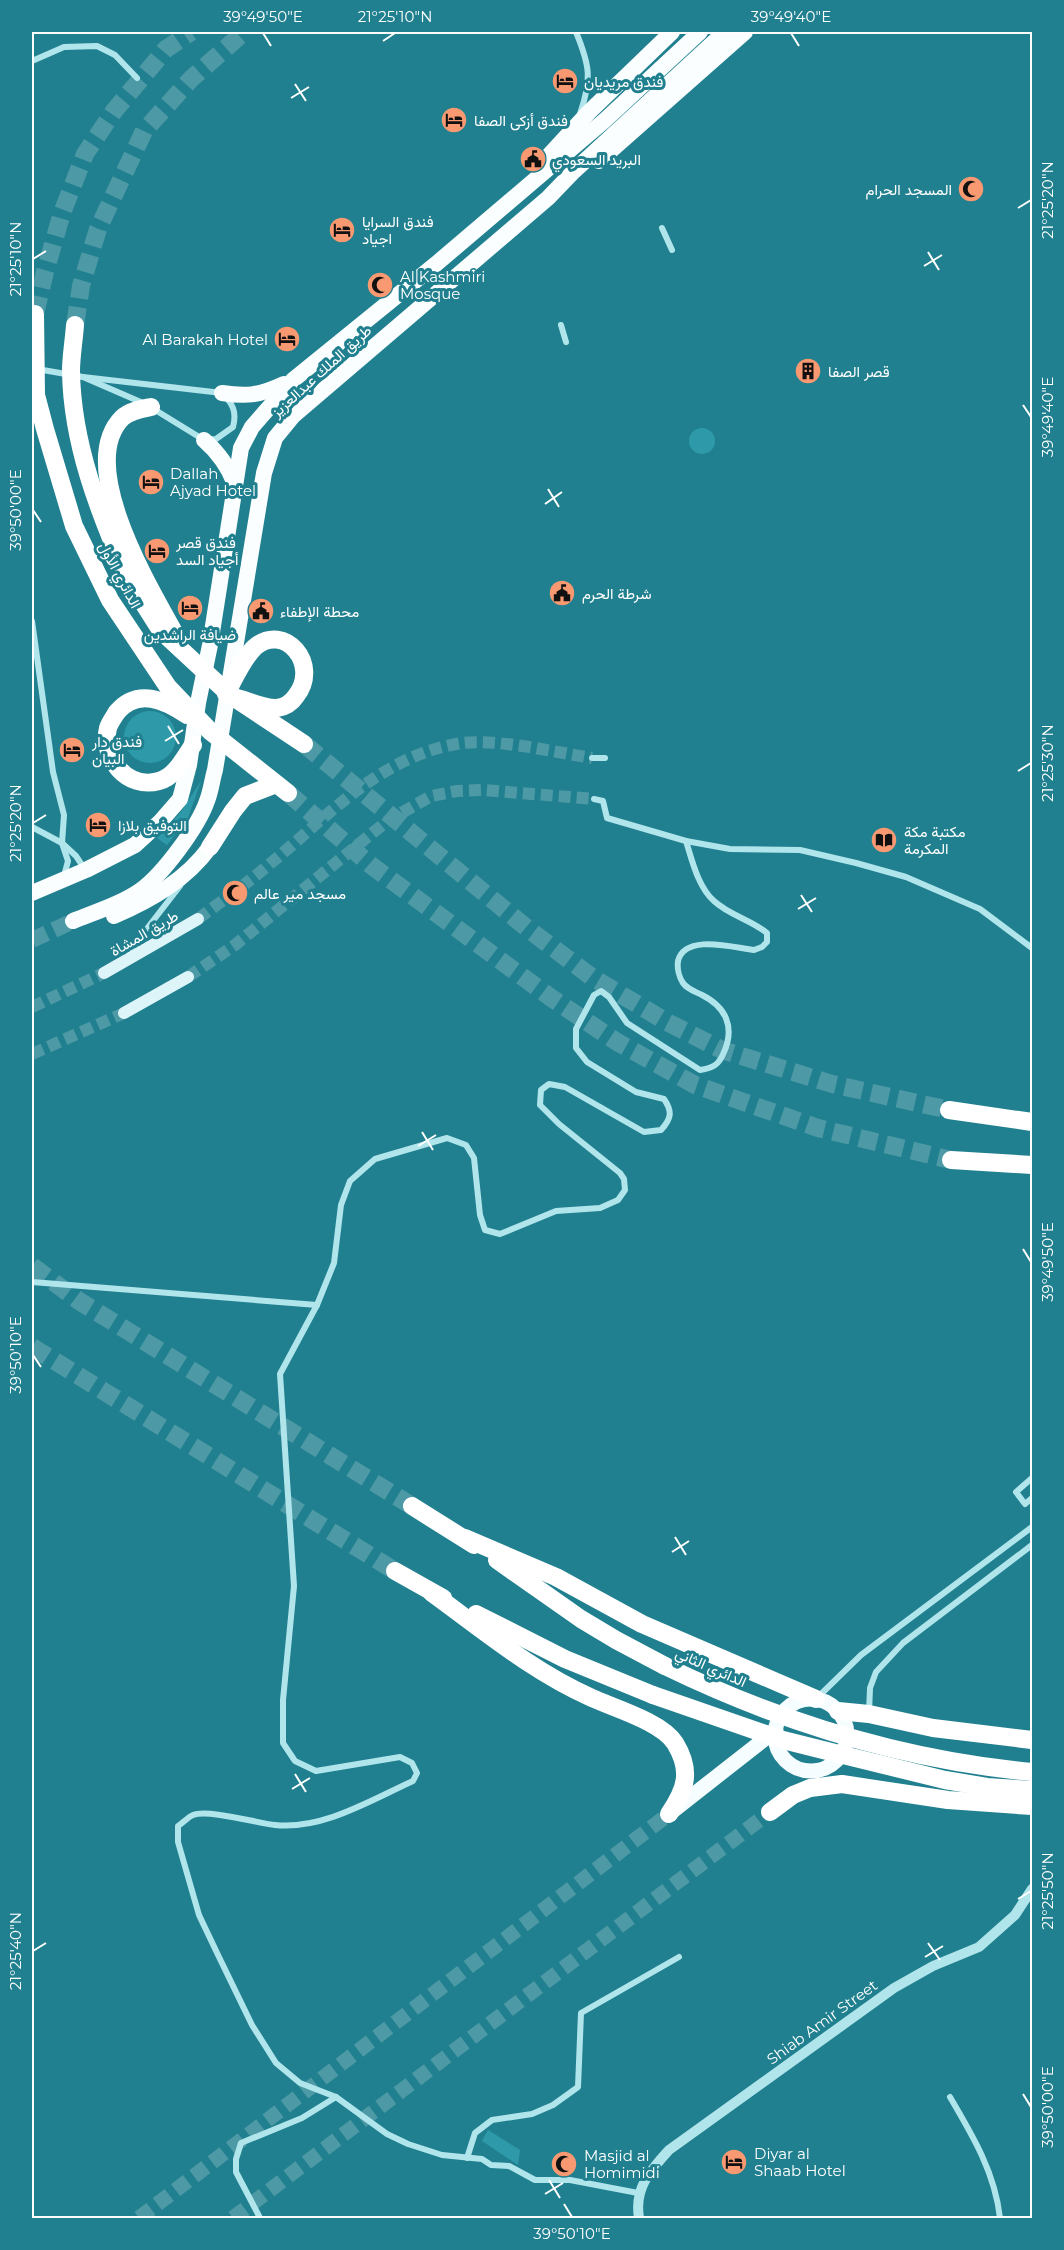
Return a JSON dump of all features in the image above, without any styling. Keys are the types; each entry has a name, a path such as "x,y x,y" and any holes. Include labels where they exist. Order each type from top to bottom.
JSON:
{"highway":[{"path":"499,210 575,126 672,32"},
{"name":"طريق الملك عبدالعزيز","path":"32,893 86,870 135,844 160,822 180,799 193,745 241,448 252,427 293,380 436,264 604,121 700,32"},
{"name":"طريق الملك عبدالعزيز","path":"188,871 164,891 130,909 97,923 73,921 118,903 140,890 157,875 199,820 207,801 215,770 264,473 275,438 293,416 548,198 574,171 725,32"},
{"path":"548,198 608,155 745,32"},
{"name":"الدائري الأول","path":"35,314 34,400 74,526 110,600 168,687 212,732 282,788 245,796 210,847"},
{"name":"الدائري الأول","path":"75,325 71,370 76,423 88,477 103,522 128,579 168,633 198,666 228,694 304,744"},
{"path":"222,393 244,396 263,394 293,380"},
{"path":"151,407 134,411 122,418 114,431 109,448 106,474 121,527 168,633"},
{"path":"204,440 218,453 236,484"},
{"path":"233,507 257,512"},
{"path":"268,640 279,640 292,645 305,665 302,688 292,701 283,707 275,708 228,694 256,646 268,640"},
{"path":"193,745 176,770 160,781 146,782 121,773 111,758 108,728 122,706 138,698 155,698 174,707 212,732"},
{"path":"188,871 210,847"},
{"path":"949,1110 1032,1122"},
{"path":"951,1160 1032,1165"},
{"name":"الدائري الثاني","path":"412,1506 465,1538 581,1619 616,1640 717,1692 795,1720 888,1748 988,1768 1032,1772"},
{"path":"465,1538 556,1577 642,1624 816,1699"},
{"path":"395,1571 432,1593 566,1659 653,1695 783,1740 945,1780 1032,1790"},
{"path":"432,1593 530,1665 589,1697 665,1731 683,1759 686,1785 669,1814"},
{"path":"838,1711 869,1714 933,1728 1032,1740"},
{"path":"770,1812 794,1795 810,1788 842,1784 925,1797 1032,1806"}],"main road":[{"name":"طريق المشاة","path":"104,973 198,919"},
{"path":"124,1013 188,977"},
{"path":"816,1699 832,1705 838,1711 847,1731 843,1752 836,1761 827,1767 806,1770 795,1767 786,1760 776,1741 779,1720 785,1710 794,1703 816,1699"},
{"path":"669,1814 776,1731"},
{"path":"770,1812 816,1770"}],"street":[{"path":"575,126 589,85 587,64 576,32"},
{"path":"32,61 64,47 97,46 115,55 137,78"},
{"path":"662,228 672,250"},
{"path":"561,325 566,342"},
{"path":"32,368 83,377 222,393 233,404 236,418 233,428 216,439 204,440 151,407 83,377"},
{"path":"32,621 53,772 64,815 62,843 68,861 66,872 60,882"},
{"path":"592,758 605,758"},
{"path":"594,799 603,801 607,818 686,841 730,849 800,850 906,878 980,909 1032,948"},
{"path":"32,826 62,843 76,856 86,870"},
{"path":"639,2218 638,2193 570,2180 536,2180 509,2166 491,2165 482,2159 442,2155 387,2134 336,2097 300,2083 276,2063 252,2025 199,1915 178,1842 178,1826 194,1815 207,1814 277,1825 305,1824 337,1815 413,1780 417,1773 412,1763 400,1757 316,1771 295,1761 283,1743 284,1700 294,1586 280,1374 318,1305 334,1263 341,1205 350,1181 375,1159 447,1138 466,1145 474,1158 480,1215 485,1230 500,1234 556,1211 600,1208 618,1200 625,1190 624,1179 620,1173 559,1124 540,1105 541,1090 549,1084 565,1087 644,1132 661,1130 670,1120 671,1109 664,1099 636,1092 586,1062 576,1048 576,1029 594,995 601,991 609,997 627,1023 700,1070 712,1069 721,1061 729,1042 728,1022 723,1010 713,1000 684,985 678,972 678,959 686,950 701,943 754,950 768,942 767,933 762,929 714,902 706,893 686,841"},
{"path":"136,956 133,950 135,944 178,889 188,871"},
{"path":"32,1282 318,1305"},
{"path":"1032,1478 1016,1492 1025,1504 1032,1498"},
{"path":"816,1699 861,1655 1032,1527"},
{"path":"869,1714 870,1689 876,1672 903,1643 1032,1545"},
{"name":"Shiab Amir Street","path":"638,2193 651,2170 669,2150 894,1988 933,1966 979,1947 1016,1915 1032,1889"},
{"path":"467,2158 475,2133 492,2120 532,2114 553,2105 578,2087 581,2013 679,1957"},
{"path":"260,2218 236,2172 236,2159 241,2144 302,2118 336,2097"},
{"path":"950,2097 976,2141 992,2176 1000,2218"}],"shaded area":[{"path":"702,428 711,432 715,441 711,450 702,454 693,450 689,441 693,432"},
{"path":"145,711 155,711 169,718 176,737 169,756 155,763 145,763 135,759 128,752 124,742 124,732 128,722 135,715"},
{"path":"201,781 188,818 167,845 157,838 181,812"},
{"path":"488,2130 520,2150 518,2165 482,2141"}],"tunnel":[{"path":"35,314 62,213 85,154 114,111 166,49 191,32"},
{"path":"75,325 81,286 98,229 144,131 191,79 244,32"},
{"path":"198,919 262,870 356,791 379,775 428,751 456,744 487,742 592,758"},
{"path":"304,744 528,929 593,978 667,1022 722,1050 832,1084 949,1110"},
{"path":"188,977 235,945 386,822 431,796 457,791 484,790 594,799"},
{"path":"288,793 372,866 550,997 617,1042 695,1085 818,1128 951,1160"},
{"path":"32,940 73,921"},
{"path":"32,1007 104,973"},
{"path":"32,1054 124,1013"},
{"path":"32,1266 79,1301 412,1506"},
{"path":"32,1347 395,1571"},
{"path":"233,2218 770,1812"},
{"path":"139,2218 669,1814"}],"place":[{"name":"فندق مريديان","path":"565,81"},
{"name":"فندق أزكى الصفا","path":"454,120"},
{"name":"البريد السعودي","path":"533,159"},
{"name":"المسجد الحرام","path":"971,189"},
{"name":"فندق السرايا اجياد","path":"342,230"},
{"name":"Al Kashmiri Mosque","path":"380,285"},
{"name":"Al Barakah Hotel","path":"287,339"},
{"name":"قصر الصفا","path":"808,371"},
{"name":"Dallah Ajyad Hotel","path":"151,482"},
{"name":"فندق قصر أجياد السد","path":"157,551"},
{"name":"شرطة الحرم","path":"562,593"},
{"name":"ضيافة الراشدين","path":"190,608"},
{"name":"محطة الإطفاء","path":"261,611"},
{"name":"فندق دار البيان","path":"72,750"},
{"name":"التوفيق بلازا","path":"98,825"},
{"name":"مكتبة مكة المكرمة","path":"884,840"},
{"name":"مسجد مير عالم","path":"235,893"},
{"name":"Diyar al Shaab Hotel","path":"734,2162"},
{"name":"Masjid al Homimidi","path":"564,2164"}]}
